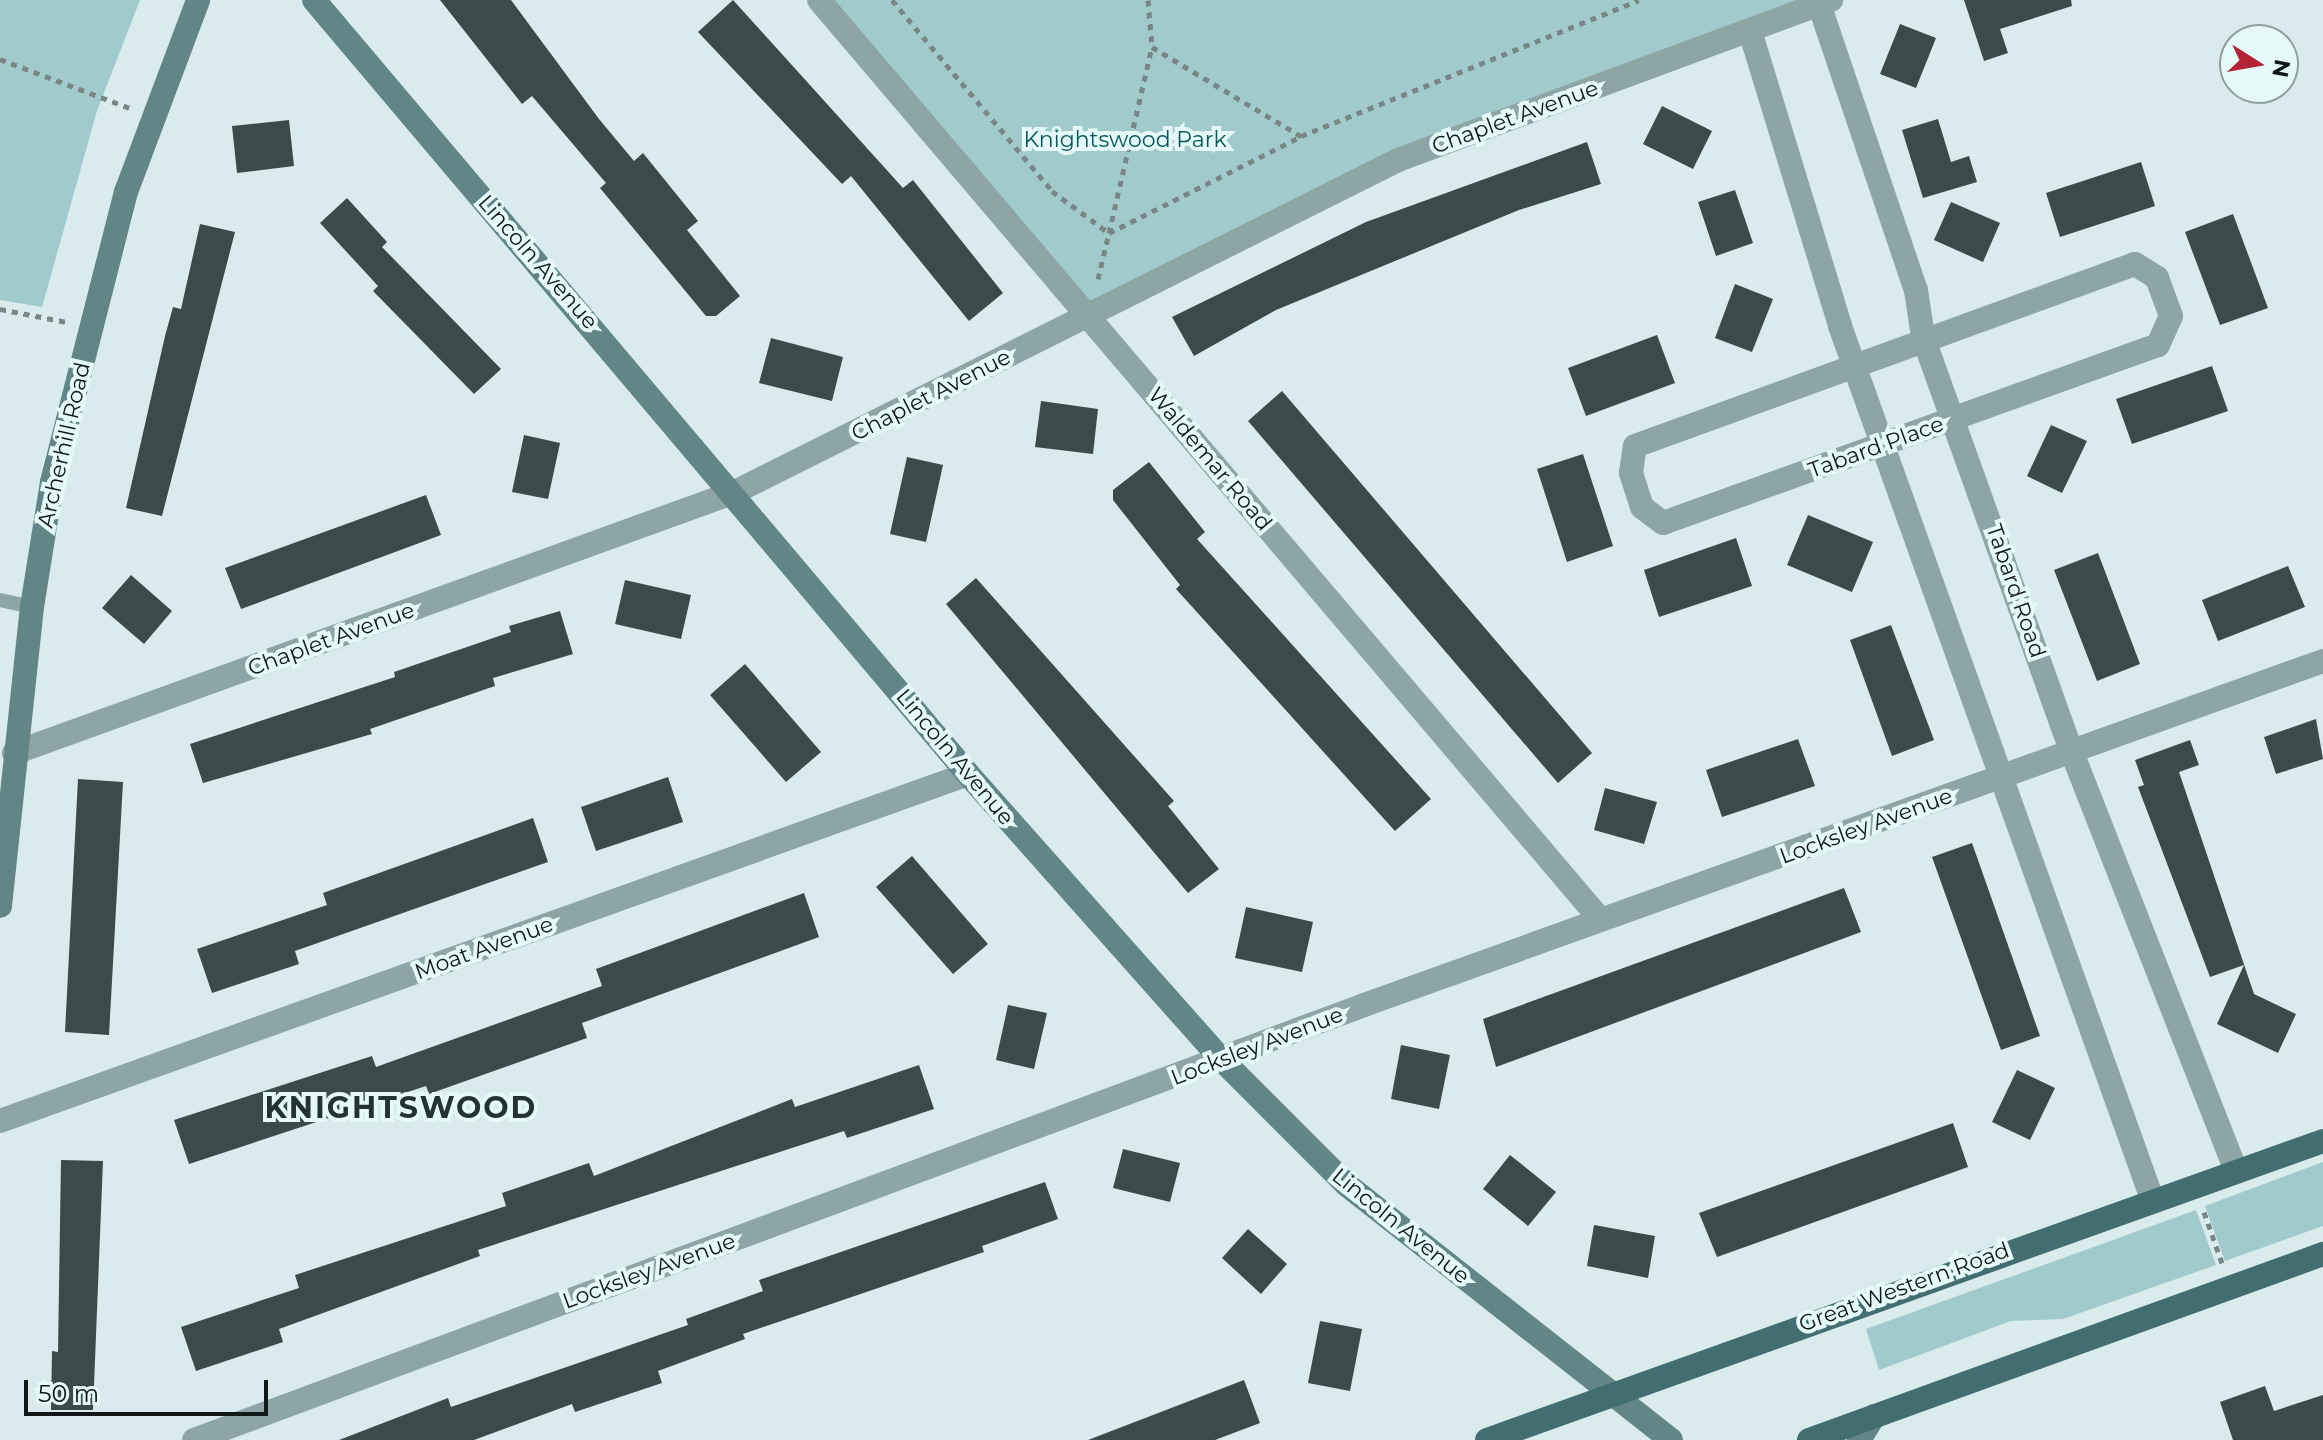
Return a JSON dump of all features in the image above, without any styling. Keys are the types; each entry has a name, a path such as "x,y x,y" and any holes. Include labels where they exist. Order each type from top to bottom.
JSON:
{"main road":[{"name":"Great Western Road","path":"1487,1440 1615,1391 2323,1141"},
{"path":"1809,1440 2323,1254"}],"street":[{"name":"Archerhill Road","path":"0,906 14,753 32,607 52,482 126,192 198,0"},
{"name":"Lincoln Avenue","path":"314,0 735,492 968,774 1222,1060 1347,1185 1615,1391 1671,1440"},
{"name":"Waldemar Road","path":"819,0 1600,919"},
{"name":"Chaplet Avenue","path":"14,753 735,492 1398,160 1825,2"},
{"name":"Tabard Road","path":"1825,2 1916,290 1923,337 1956,418 2073,755 2236,1171"},
{"path":"1750,31 1855,364 2005,776 2152,1199"},
{"name":"Tabard Place","path":"2135,264 2157,278 2171,316 2158,345 1885,445 1663,523 1642,507 1631,473 1635,446 1855,364 1923,337 2135,264"},
{"name":"Locksley Avenue","path":"194,1440 1600,919 2005,776 2073,755 2323,661"},
{"name":"Moat Avenue","path":"0,1121 968,774"},
{"path":"1859,1440 1874,1416"}],"lane":[{"path":"0,600 32,607"}],"path":[{"path":"892,0 1052,191 1109,233"},
{"path":"1089,316 1152,47 1148,0"},
{"path":"1109,233 1301,136 1639,0"},
{"path":"1152,47 1301,136"},
{"path":"0,59 154,116"},
{"path":"0,309 92,327"},
{"path":"2194,1185 2231,1287"}],"green space":[{"path":"0,0 140,0 97,111 42,307 0,300"},
{"name":"Knightswood Park","path":"819,0 1831,0 1398,160 1089,316"},
{"path":"2323,1162 2323,1226 2225,1261 2205,1206"},
{"path":"2196,1210 2216,1265 2063,1319 2011,1321 1879,1370 1866,1329"}],"building":[{"path":"440,0 511,0 634,161 643,153 698,221 687,230 740,296 716,316 706,316 600,188 606,183 532,96 522,104"},
{"path":"733,0 903,188 913,180 1003,293 969,321 851,176 842,184 698,32"},
{"path":"1964,0 2071,0 2072,6 2000,29 2008,53 1984,61"},
{"path":"1900,24 1936,38 1916,88 1880,74"},
{"path":"1662,106 1712,131 1693,169 1643,144"},
{"path":"1938,119 1951,162 1969,156 1977,182 1923,198 1902,130"},
{"path":"289,120 294,166 237,173 232,126"},
{"path":"1587,142 1601,184 1519,210 1276,310 1194,356 1172,317 1366,222"},
{"path":"2141,162 2155,206 2060,237 2046,193"},
{"path":"1735,190 1753,243 1716,256 1698,202"},
{"path":"347,198 387,242 382,247 501,369 474,394 373,291 378,286 320,223"},
{"path":"1951,202 2000,223 1983,262 1934,240"},
{"path":"2233,214 2268,308 2220,325 2185,232"},
{"path":"200,224 235,232 162,516 126,508 165,336 173,307 181,309"},
{"path":"1735,284 1773,299 1752,352 1715,338"},
{"path":"1657,335 1675,383 1586,416 1568,368"},
{"path":"771,338 843,357 832,401 759,383"},
{"path":"2212,366 2228,411 2132,444 2116,399"},
{"path":"1282,391 1592,753 1558,783 1248,421"},
{"path":"1041,401 1098,409 1093,454 1035,447"},
{"path":"2051,425 2087,441 2062,493 2027,476"},
{"path":"524,435 560,443 548,499 512,492"},
{"path":"1583,454 1613,546 1567,562 1537,469"},
{"path":"907,457 943,465 926,542 890,534"},
{"path":"1149,462 1205,532 1197,539 1431,799 1395,831 1176,589 1180,585 1113,500 1113,490"},
{"path":"426,495 441,535 241,609 225,568"},
{"path":"1808,515 1873,542 1852,592 1787,565"},
{"path":"1736,538 1752,586 1659,617 1644,570"},
{"path":"2098,553 2140,664 2097,681 2054,570"},
{"path":"2288,566 2305,607 2218,641 2202,600"},
{"path":"131,575 172,611 144,644 102,608"},
{"path":"976,578 1174,801 1168,806 1219,869 1188,893 946,604"},
{"path":"625,580 691,595 681,639 615,624"},
{"path":"560,611 573,654 493,678 495,686 370,729 372,734 203,783 190,744 395,677 394,672 511,632 509,626"},
{"path":"1891,625 1934,740 1892,756 1850,640"},
{"path":"745,664 821,752 786,782 710,695"},
{"path":"2316,719 2323,759 2276,774 2264,737"},
{"path":"1798,739 1815,786 1722,817 1706,770"},
{"path":"2190,740 2199,765 2179,772 2254,994 2296,1014 2278,1053 2217,1024 2244,965 2210,977 2138,787 2144,785 2135,760"},
{"path":"668,777 683,822 596,851 581,807"},
{"path":"78,779 123,782 109,1035 65,1032"},
{"path":"1605,788 1657,802 1644,844 1594,830"},
{"path":"533,818 548,862 295,951 299,964 212,993 197,949 327,905 323,893"},
{"path":"1972,843 2040,1036 2001,1050 1932,857"},
{"path":"912,856 988,944 953,974 876,887"},
{"path":"1844,888 1861,932 1496,1067 1483,1019"},
{"path":"804,893 819,937 582,1023 587,1038 429,1094 426,1086 189,1164 174,1120 372,1056 376,1067 602,986 596,969"},
{"path":"1246,907 1313,922 1302,972 1235,958"},
{"path":"1008,1005 1047,1013 1034,1069 996,1060"},
{"path":"1401,1045 1450,1055 1439,1109 1391,1099"},
{"path":"919,1065 934,1109 847,1138 844,1131 478,1250 480,1256 279,1329 283,1342 196,1371 181,1327 299,1288 295,1275 506,1206 502,1193 589,1163 594,1176 792,1099 795,1107"},
{"path":"2017,1070 2055,1088 2030,1140 1992,1122"},
{"path":"1953,1123 1968,1167 1717,1257 1699,1213"},
{"path":"1123,1149 1180,1163 1170,1202 1113,1188"},
{"path":"1510,1155 1556,1192 1528,1226 1483,1189"},
{"path":"61,1160 103,1161 93,1410 51,1410 52,1351 58,1352"},
{"path":"1045,1182 1058,1219 982,1246 984,1252 743,1334 745,1339 658,1371 662,1383 575,1412 572,1404 474,1440 339,1440 448,1398 451,1407 688,1325 686,1319 763,1291 759,1280"},
{"path":"1594,1225 1655,1236 1648,1278 1587,1266"},
{"path":"1248,1229 1287,1264 1261,1294 1222,1258"},
{"path":"1320,1321 1362,1329 1350,1391 1308,1383"},
{"path":"1244,1380 1260,1423 1215,1440 1088,1440"},
{"path":"2265,1386 2274,1411 2323,1395 2323,1440 2233,1440 2220,1402"}],"district":[{"name":"KNIGHTSWOOD","path":"401,1108"}]}
